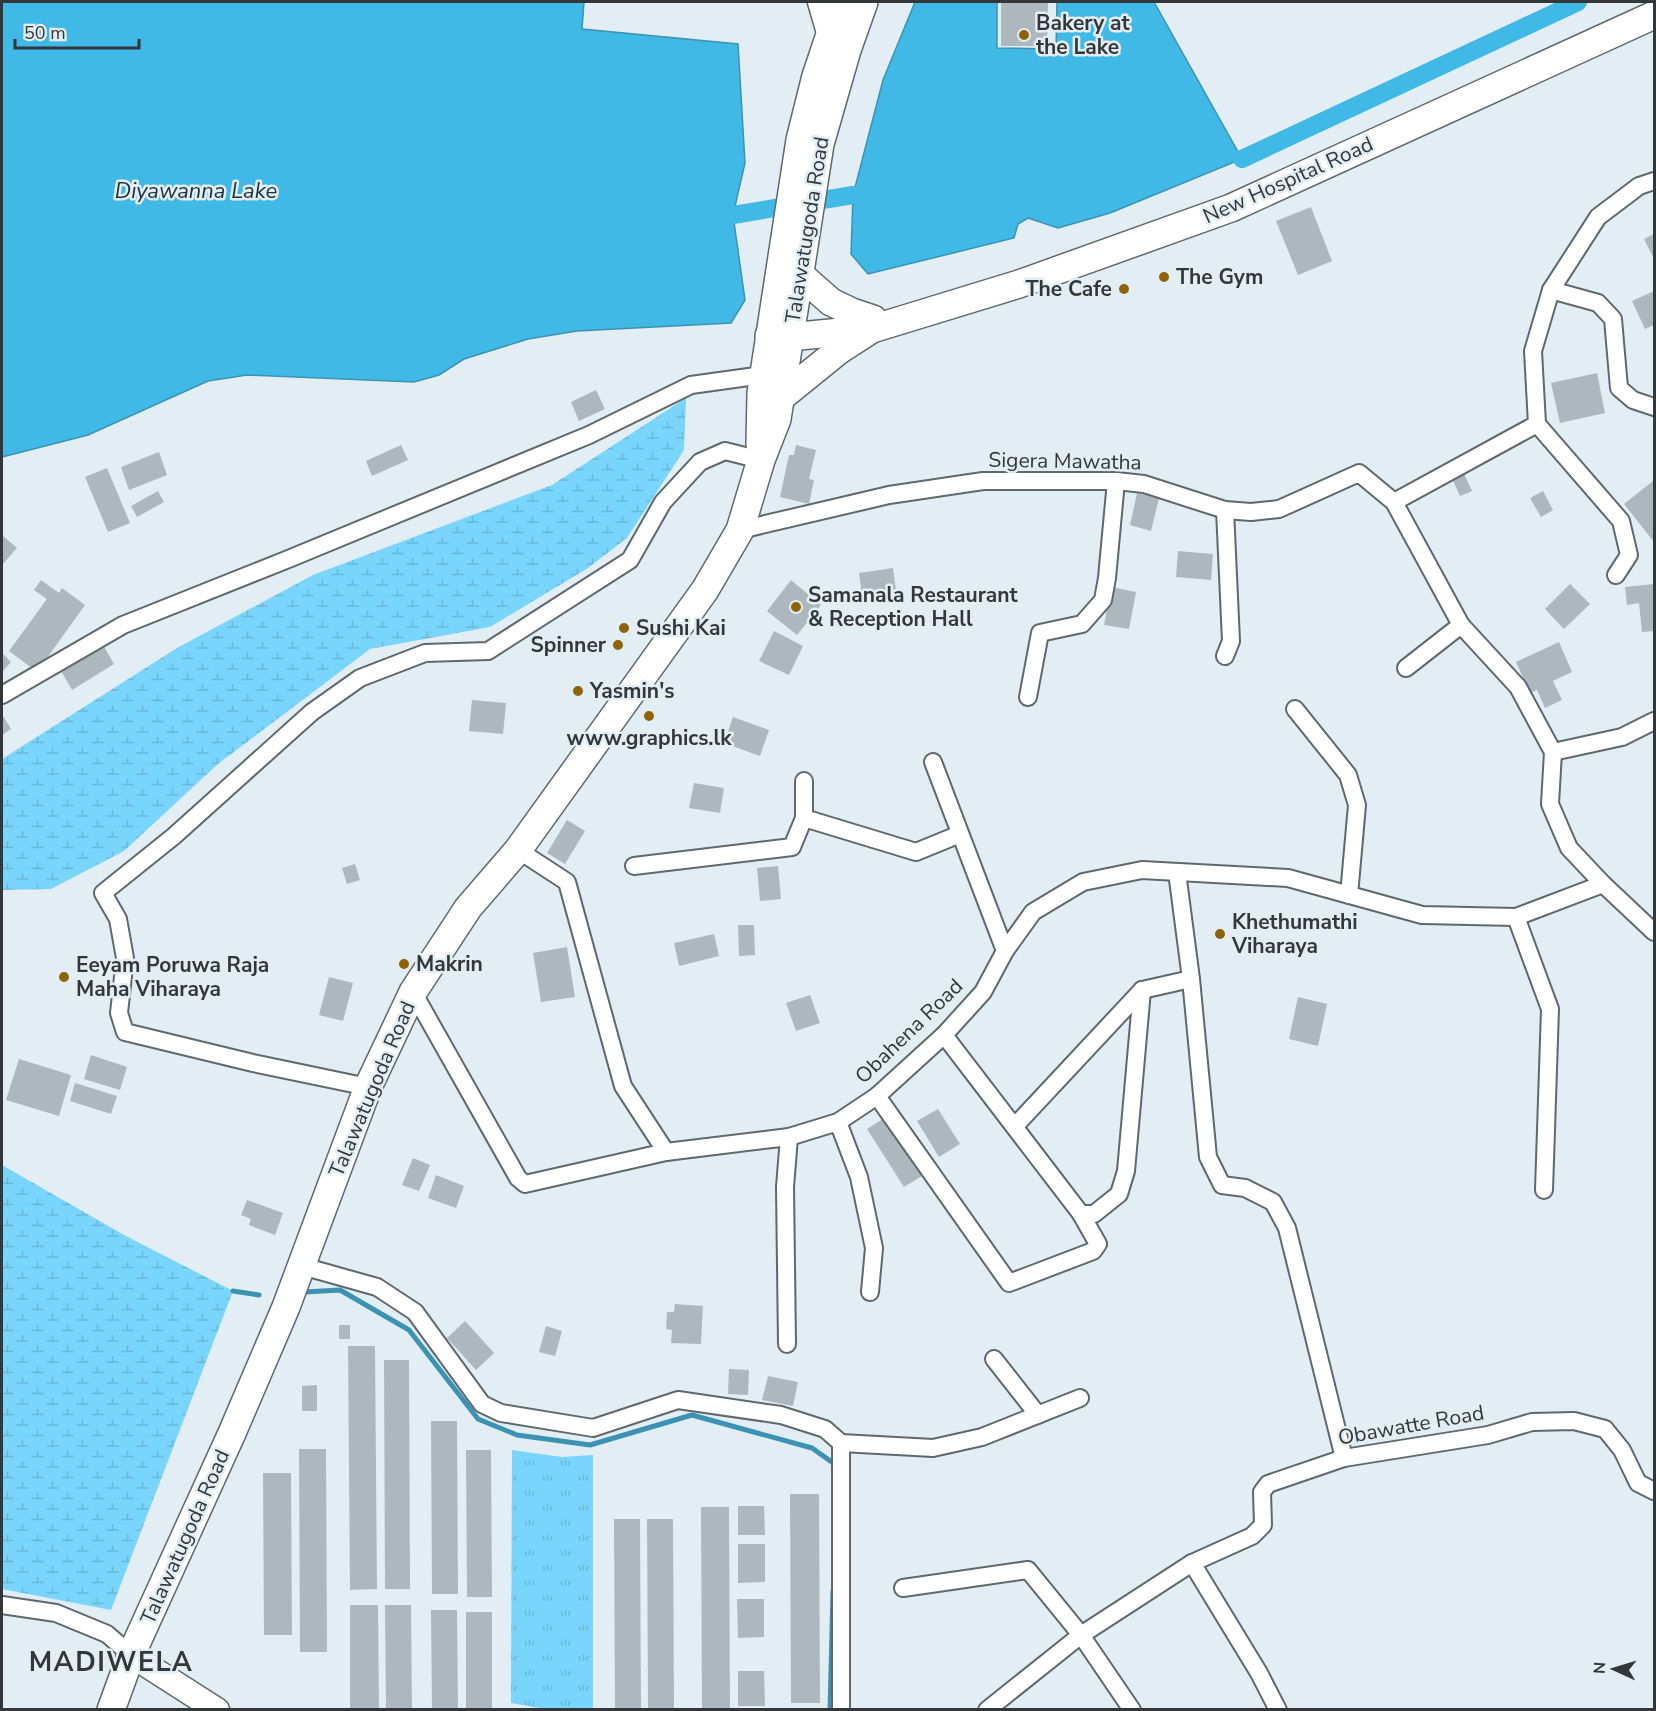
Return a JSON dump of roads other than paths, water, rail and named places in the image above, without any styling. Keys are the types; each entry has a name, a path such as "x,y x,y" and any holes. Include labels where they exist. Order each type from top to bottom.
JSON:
{"main road":[{"path":"820,2 830,33"},
{"name":"Talawatugoda Road","path":"111,1710 131,1654 232,1433 302,1266 368,1087 412,992 468,908 518,850 705,590 740,530 761,460 777,419 780,398 781,328 810,142 816,76 841,2"},
{"name":"Talawatugoda Road","path":"810,142 864,2"},
{"name":"New Hospital Road","path":"781,328 873,324 910,318 1019,284 1231,208 1654,15"},
{"name":"Talawatugoda Road","path":"761,460 759,424 763,375 798,273 795,230"},
{"path":"780,398 873,324 831,302 798,273"},
{"path":"131,1654 217,1710"}],"street":[{"path":"1616,575 1629,555 1621,521 1537,424 1533,351 1551,290 1598,217 1639,186 1654,181"},
{"path":"1551,290 1598,303 1613,319 1619,388 1633,400 1654,407"},
{"path":"2,695 123,625 578,440 692,385 763,375"},
{"path":"1394,502 1537,424"},
{"path":"368,1087 125,1032 119,1013 125,958 118,919 104,893 174,836 312,712 360,678 425,653 488,651 630,560 663,502 700,462 725,451 761,460"},
{"name":"Sigera Mawatha","path":"740,530 889,495 983,481 1116,481 1144,484 1225,510 1251,512 1279,509 1359,473 1394,502 1461,625 1518,687 1553,752"},
{"path":"1028,697 1040,633 1082,624 1103,600 1116,481"},
{"path":"1225,510 1231,641 1225,656"},
{"path":"1406,668 1461,625"},
{"path":"1295,709 1348,775 1357,805 1349,895"},
{"path":"1654,721 1622,737 1553,752 1550,804 1569,848 1654,932"},
{"path":"933,762 1005,951"},
{"path":"634,866 792,847 804,818 804,781"},
{"path":"804,818 916,852 960,834"},
{"path":"518,850 567,882 623,1086 666,1152"},
{"name":"Obahena Road","path":"412,992 518,1178 525,1184 666,1152 789,1137 838,1122 877,1096 944,1035 983,993 1005,951 1033,912 1083,882 1142,870 1288,878 1422,915 1516,917 1603,884"},
{"path":"1177,872 1191,979 1208,1157 1222,1185 1245,1188 1273,1202 1287,1228 1344,1458"},
{"path":"1516,917 1550,1009 1544,1190"},
{"path":"1015,1126 1142,990 1191,979"},
{"path":"1081,1214 1094,1214 1119,1194 1126,1171 1142,990"},
{"path":"877,1096 1009,1283 1093,1251 1098,1244 1081,1214 944,1035"},
{"path":"838,1122 859,1177 874,1248 870,1292"},
{"path":"787,1344 784,1187 789,1137"},
{"path":"302,1266 377,1287 415,1312 482,1404 501,1413 594,1428 678,1400 781,1415 825,1429 841,1443 933,1448 982,1437 1080,1398"},
{"path":"994,1359 1038,1415"},
{"name":"Obawatte Road","path":"987,1710 1081,1635 1192,1563 1252,1536 1263,1525 1262,1492 1268,1484 1344,1458 1488,1435 1532,1422 1574,1421 1605,1430 1622,1450 1638,1484 1654,1491"},
{"path":"841,1443 841,1710"},
{"path":"1192,1563 1259,1673 1278,1710"},
{"path":"903,1588 1028,1570 1081,1635 1132,1710"},
{"path":"2,1605 56,1613 107,1634 131,1654"}],"water":[{"name":"Diyawanna Lake","path":"2,2 584,2 582,29 738,44 745,163 733,215 745,300 731,323 577,331 528,339 464,359 439,375 414,382 247,375 208,381 88,435 2,457"},
{"path":"915,2 997,2 997,48 1056,49 1057,2 1154,2 1242,159 1110,213 1058,228 1028,218 1018,224 1014,238 868,274 851,254 853,195 883,80"}],"waterway":[{"path":"1242,159 1578,2"},
{"path":"733,215 853,195"},
{"path":"305,1292 340,1290 409,1330 478,1419 517,1435 590,1445 692,1415 812,1448 836,1465 836,1468"},
{"path":"233,1291 259,1295"},
{"path":"830,1710 833,1591"}],"place":[{"name":"Bakery at the Lake","path":"1024,35"},
{"name":"The Gym","path":"1164,277"},
{"name":"The Cafe","path":"1124,289"},
{"name":"Samanala Restaurant & Reception Hall","path":"796,607"},
{"name":"Sushi Kai","path":"624,628"},
{"name":"Spinner","path":"618,645"},
{"name":"Yasmin's","path":"578,691"},
{"name":"www.graphics.lk","path":"649,716"},
{"name":"Khethumathi Viharaya","path":"1220,934"},
{"name":"Makrin","path":"404,964"},
{"name":"Eeyam Poruwa Raja Maha Viharaya","path":"64,977"}],"district":[{"name":"MADIWELA","path":"111,1662"}]}
